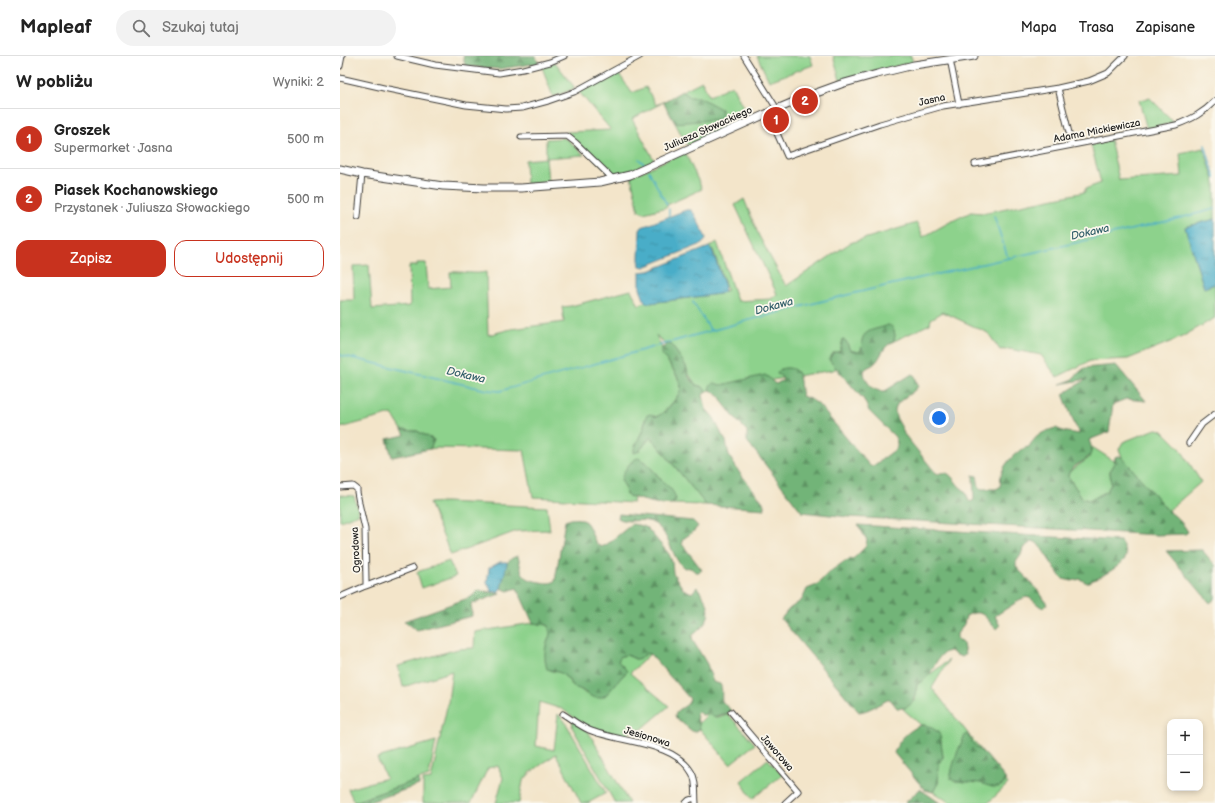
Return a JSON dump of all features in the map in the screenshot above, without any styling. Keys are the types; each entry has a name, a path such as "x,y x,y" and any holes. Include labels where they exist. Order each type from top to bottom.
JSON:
{"street":[{"path":"340,66 342,56"},
{"path":"398,56 436,65 499,73 536,66 564,56"},
{"path":"340,78 388,90 458,104 506,109 522,108 574,92 640,56"},
{"path":"744,56 776,109"},
{"name":"Juliusza Słowackiego","path":"340,169 362,174 443,186 522,188 600,182 630,175 776,109 814,94 877,74 914,65 974,56"},
{"name":"Jasna","path":"768,113 787,156 880,124 936,108 1058,88 1097,78 1108,73 1125,56"},
{"path":"950,59 959,104"},
{"path":"1058,88 1072,145"},
{"name":"Adama Mickiewicza","path":"975,164 1176,125 1195,117 1207,109 1215,101"},
{"path":"522,138 567,136 613,179"},
{"path":"358,217 362,174"},
{"path":"1189,443 1202,424 1215,414"},
{"name":"Ogrodowa","path":"340,487 349,485 355,487 358,492 365,529 366,586 340,597"},
{"path":"366,586 413,568"},
{"name":"Jaworowa","path":"730,712 798,791 785,803"},
{"name":"Jesionowa","path":"563,714 590,730 664,750 677,757 690,769 694,775 696,800"},
{"path":"686,803 696,800"}],"green space":[{"path":"463,56 535,56 539,63 499,69 465,66"},
{"path":"757,56 810,56 813,65 769,81"},
{"path":"833,56 911,56 913,62 840,80"},
{"path":"555,62 575,88 553,97 542,67"},
{"path":"617,71 632,93 646,87 656,105 671,98 632,119 654,160 627,173 614,176 566,132 611,130 579,92"},
{"path":"702,81 709,96 732,85 749,119 687,145 675,123 692,121 690,97 682,91"},
{"path":"682,91 690,97 699,97 721,109 723,119 675,123 663,102"},
{"path":"1150,98 1174,122 1147,130 1139,100"},
{"path":"563,138 568,140 584,155 546,158 546,139"},
{"path":"1110,139 1119,180 1182,176 1180,153 1204,148 1215,183 1215,219 1185,227 1204,288 1215,284 1215,318 1180,338 1128,359 1090,361 1057,377 1041,355 1009,349 1000,350 988,333 943,312 931,319 930,324 833,370 706,391 703,387 696,385 688,373 686,366 656,335 662,348 660,352 676,375 681,388 676,398 663,413 659,416 645,419 644,427 634,449 638,452 651,437 706,505 672,504 675,502 660,478 645,461 625,487 626,495 634,498 633,503 533,497 524,450 430,449 434,440 417,431 402,430 392,414 340,428 340,300 354,300 353,266 369,265 372,309 410,306 409,266 417,266 417,263 426,263 428,289 451,287 450,272 486,272 488,335 511,329 564,322 562,307 631,290 639,305 645,302 650,303 719,294 727,290 713,250 709,247 717,242 737,301 771,299 777,294 735,205 744,199 759,236 786,286 850,243 917,223 923,237 971,212 982,213 1085,192 1085,189 1101,183 1091,145"},
{"path":"685,152 702,189 667,205 667,207 644,213 639,211 631,176"},
{"path":"546,158 548,181 526,184 525,160"},
{"path":"888,325 893,329 895,337 893,341 885,348 876,362 864,371 864,375 870,386 881,391 885,391 912,374 915,376 918,386 897,404 895,413 897,418 904,434 935,472 938,474 948,474 965,491 970,502 974,500 973,475 977,476 979,487 982,489 996,489 1000,487 1002,471 1008,462 1020,450 1029,447 1040,434 1056,428 1080,434 1063,394 1087,379 1060,384 1071,380 1084,368 1116,365 1146,401 1126,399 1113,404 1109,432 1089,440 1091,453 1084,461 1070,471 1068,476 1083,499 1091,500 1107,491 1111,484 1110,471 1114,465 1115,457 1122,457 1168,511 1177,517 1188,532 1185,534 1157,535 849,517 802,512 747,441 747,431 723,403 719,396 709,388 714,383 721,385 765,375 776,384 783,380 781,376 777,374 780,370 785,368 792,369 798,374 802,396 818,404 870,466 873,466 896,449 897,443 895,437 869,411 864,400 829,360 833,353 840,351 843,339 846,341 850,350 858,352 861,350 862,339 865,334 871,330"},
{"path":"667,344 671,344 686,366 689,377 696,385 703,387 706,391 703,395 706,409 714,418 726,441 729,456 739,472 763,502 765,509 706,505 651,437 637,452 634,453 634,449 644,427 646,416 650,414 656,417 659,415 672,404 681,390 678,378 660,352"},
{"path":"1156,429 1162,430 1180,448 1201,482 1168,511 1122,457 1119,449 1123,442"},
{"path":"402,430 417,431 434,440 430,449 392,457 387,439 405,435"},
{"path":"1092,447 1114,461 1114,465 1110,471 1111,484 1107,491 1091,500 1083,499 1068,476 1069,472 1089,458"},
{"path":"638,458 647,464 672,490 676,499 673,503 658,504 626,495 625,487 621,480 625,470 635,459"},
{"path":"340,495 354,496 359,514 340,521"},
{"path":"445,502 547,507 550,530 517,531 451,555 429,503"},
{"path":"619,514 693,521 698,526 682,540 682,544 702,570 695,572 690,568 684,568 676,558 668,540 655,524 646,521 622,520 618,518"},
{"path":"570,519 579,519 584,521 595,541 601,547 606,545 632,524 647,528 669,554 672,562 673,573 683,589 692,593 697,587 704,597 709,611 706,621 702,627 692,636 693,641 707,664 713,682 720,684 722,701 731,710 731,712 713,717 708,714 702,715 698,712 696,714 700,729 695,732 692,731 676,718 675,715 678,710 689,702 690,699 650,654 647,653 638,660 627,655 621,656 618,661 627,671 606,695 597,698 575,688 561,673 547,669 545,655 550,633 548,625 533,623 517,588 508,591 501,588 505,568 509,560 518,556 523,574 526,577 534,581 544,583 555,581 565,521"},
{"path":"858,525 1120,541 1126,556 1124,560 1115,568 1087,583 1080,579 1072,581 1063,579 1060,576 1042,549 1033,541 1023,548 1021,555 1016,562 1016,566 1046,602 1047,605 1044,608 1029,598 1023,598 995,616 1000,626 997,629 981,614 972,613 966,616 964,624 957,634 957,638 963,644 965,655 962,657 951,651 943,654 937,660 927,677 917,684 913,702 910,705 903,708 897,708 890,699 871,709 859,712 781,619 789,609 802,600 807,589 817,585 828,573 845,561 854,558 866,546 867,540"},
{"path":"1202,550 1215,565 1215,599 1210,603 1166,551"},
{"path":"449,561 456,576 422,588 417,572"},
{"path":"479,590 500,594 471,604 472,616 417,630 404,621 471,597"},
{"path":"533,623 548,625 550,629 550,635 546,645 546,657 551,671 561,673 571,684 586,694 606,695 625,674 625,669 618,661 621,656 627,655 635,659 641,658 647,653 650,654 630,673 669,706 642,729 629,732 626,738 589,728 562,709 539,702 536,746 554,750 558,714 564,720 606,793 588,803 581,803 556,754 531,772 523,781 519,803 496,803 503,778 498,766 488,768 471,803 423,803 423,780 431,779 448,702 452,671 403,687 398,666 458,649 474,648 475,632"},
{"path":"949,660 932,688 1008,784 988,803 951,803 933,792 938,783 939,764 943,757 940,735 925,725 921,725 903,709 915,700 917,684"},
{"path":"708,714 716,717 728,714 755,744 730,764 700,729 699,723"},
{"path":"573,721 588,731 629,803 615,803 572,727"},
{"path":"921,725 929,726 940,735 943,757 939,764 938,783 933,792 925,790 894,753 904,736"},
{"path":"966,734 969,736 974,745 986,755 1004,777 1006,780 1004,784 999,787 992,787 980,783 954,781 951,779 956,756"},
{"path":"436,741 429,776 354,802 348,789 386,778 377,758"},
{"path":"768,759 782,775 752,799 741,781"},
{"path":"419,779 419,785 366,803 354,802"},
{"path":"920,789 940,803 905,803"}],"water":[{"path":"686,210 691,210 695,215 706,238 705,241 702,244 644,267 640,266 640,230 642,227"},
{"path":"1215,219 1215,284 1204,288 1185,227"},
{"path":"709,247 712,250 725,287 724,291 719,294 650,303 645,302 640,289 640,272 649,271"},
{"path":"500,562 507,562 501,588 499,591 492,592 487,583 489,568"}],"waterway":[{"path":"1205,145 1215,178"},
{"path":"639,159 645,165"},
{"path":"649,171 667,205"},
{"path":"669,209 669,215"},
{"name":"Dokawa","path":"340,355 487,390 500,391 684,338 822,301 1085,241 1215,209"},
{"path":"994,216 1008,258"},
{"path":"693,302 711,331"}],"place":[{"name":"Piasek Kochanowskiego","path":"805,101"},
{"name":"Groszek","path":"776,120"}]}
